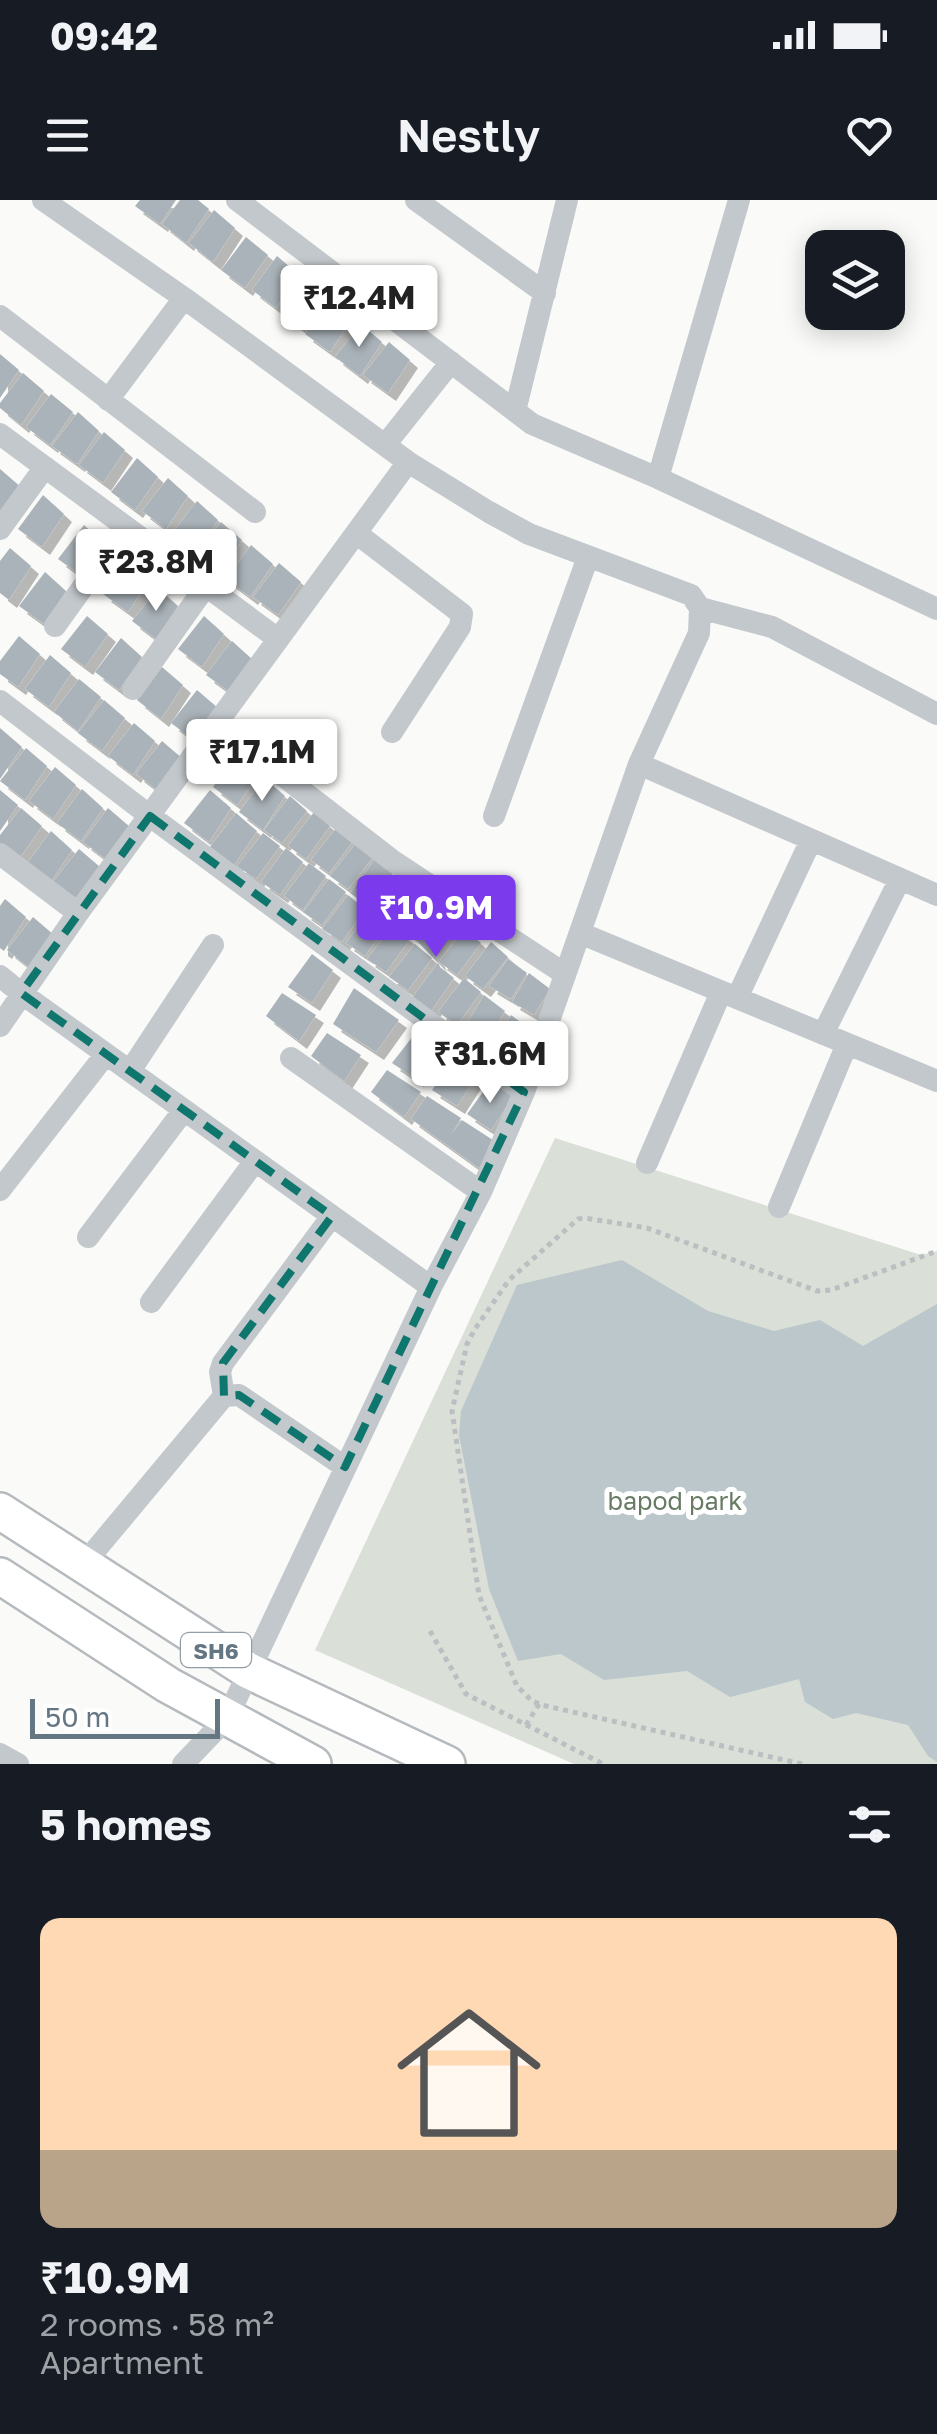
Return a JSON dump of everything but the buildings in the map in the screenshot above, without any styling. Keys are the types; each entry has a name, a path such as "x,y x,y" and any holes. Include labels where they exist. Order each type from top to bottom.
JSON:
{"main road":[{"name":"SH6","path":"0,1510 249,1671 447,1764"},
{"path":"0,1576 168,1685 312,1764"}],"street":[{"path":"43,200 408,462 529,534 691,595 700,608 699,634 639,764 524,1092 481,1192 431,1287 227,1718 183,1764"},
{"path":"416,200 544,293"},
{"path":"515,412 567,200"},
{"path":"658,478 739,200"},
{"path":"243,202 532,424 658,478 937,609"},
{"path":"108,400 184,298"},
{"path":"0,316 255,512"},
{"path":"386,445 451,362"},
{"path":"0,434 278,640"},
{"path":"0,1026 78,912 408,462"},
{"path":"0,529 45,467"},
{"path":"55,626 126,527"},
{"path":"356,533 462,614 460,627 392,732"},
{"path":"494,816 588,556"},
{"path":"133,688 206,586"},
{"path":"700,608 772,627 937,714"},
{"path":"0,701 524,1092"},
{"path":"216,724 393,861 565,974"},
{"path":"639,764 937,895"},
{"path":"648,1163 729,995 811,840"},
{"path":"0,854 78,912"},
{"path":"823,1034 900,879"},
{"path":"580,933 937,1081"},
{"path":"130,1071 213,944"},
{"path":"0,976 431,1287"},
{"path":"779,1207 847,1044"},
{"path":"0,1190 106,1054"},
{"path":"290,1058 481,1192"},
{"path":"88,1237 184,1110"},
{"path":"151,1302 255,1161"},
{"path":"84,1565 224,1396 222,1363 332,1216"},
{"path":"224,1396 239,1396 345,1468"},
{"path":"0,1754 18,1764"}],"path":[{"path":"802,1764 539,1704 517,1686 480,1595 452,1418 467,1344 508,1280 572,1223 585,1218 646,1228 817,1291 831,1290 937,1251"},
{"path":"430,1631 466,1694 603,1764"},
{"path":"526,1725 539,1704"}],"highlighted area":[{"path":"150,816 524,1092 345,1467 239,1395 224,1396 223,1363 332,1216 21,993"}],"green space":[{"name":"bapod park","path":"555,1138 921,1255 937,1251 937,1764 574,1764 315,1650"}],"shaded area":[{"name":"bapod park","path":"622,1260 708,1311 774,1331 820,1320 863,1346 937,1304 937,1762 928,1756 908,1725 856,1713 833,1719 805,1702 799,1679 730,1697 687,1671 604,1680 561,1654 518,1661 489,1589 459,1435 461,1411 517,1285"}]}
